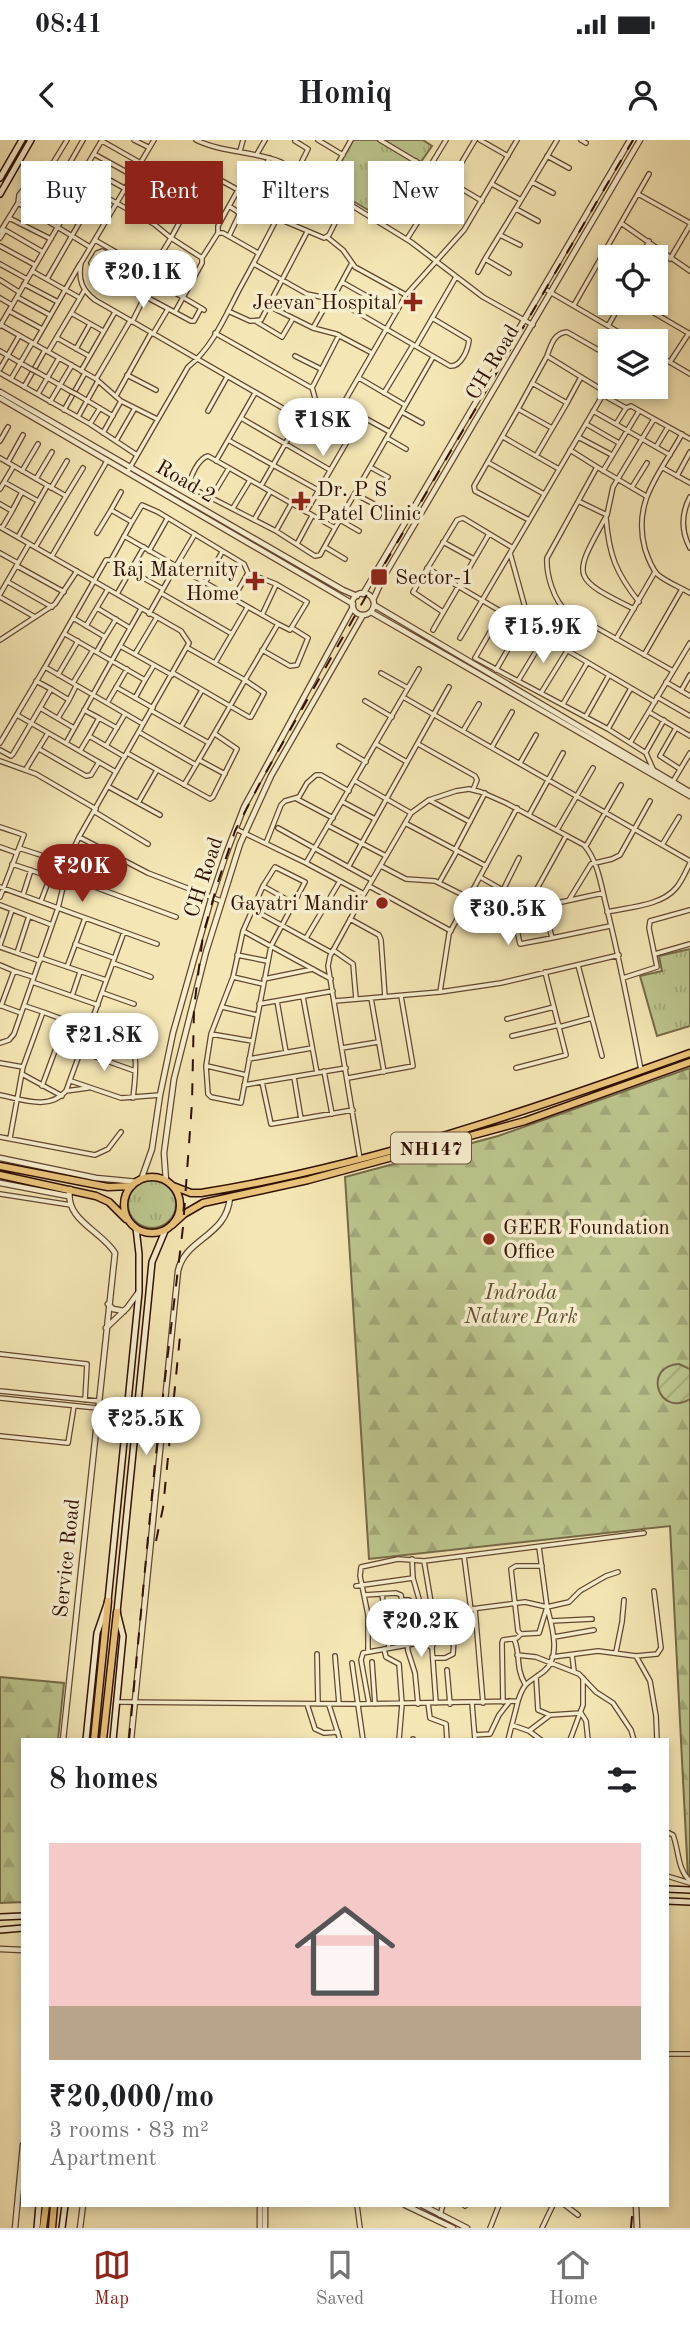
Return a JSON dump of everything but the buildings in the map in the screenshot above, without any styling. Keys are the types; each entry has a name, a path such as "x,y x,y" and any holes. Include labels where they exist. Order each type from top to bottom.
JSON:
{"main road":[{"path":"0,178 22,140"},
{"path":"0,194 31,140"},
{"name":"NH147","path":"166,1181 191,1194 201,1193 385,1153 562,1098 690,1053"},
{"name":"NH147","path":"165,1231 203,1203 408,1155 525,1121 690,1062"},
{"path":"0,1166 108,1187 137,1183 150,1178 166,1181"},
{"path":"0,1175 109,1202 134,1226 148,1233 165,1231 152,1262 103,1738"},
{"path":"94,1738 139,1292 140,1273 134,1226 124,1209 127,1191 137,1183"},
{"path":"172,1225 180,1210 180,1202 173,1186"},
{"path":"86,1738 97,1633 108,1601"},
{"path":"113,1738 123,1636 117,1612"},
{"path":"669,1889 690,1890"},
{"path":"669,1901 690,1902"},
{"path":"0,1917 21,1916"},
{"path":"0,1930 21,1928"},
{"path":"37,2228 39,2207"},
{"path":"43,2228 46,2207"},
{"path":"52,2228 54,2207"},
{"path":"62,2228 65,2207"}],"street":[{"path":"54,161 67,140"},
{"path":"70,161 83,140"},
{"path":"90,161 102,140 138,161"},
{"path":"134,140 148,148"},
{"path":"141,161 154,140"},
{"path":"196,140 278,161"},
{"path":"240,151 243,140"},
{"path":"257,154 265,140"},
{"path":"295,140 309,149 303,161"},
{"path":"318,140 343,155"},
{"path":"340,161 351,140"},
{"path":"380,140 416,161"},
{"path":"433,161 446,140"},
{"path":"464,161 477,140 508,156"},
{"path":"81,263 79,273 84,291 115,312 300,418 317,422 337,413 406,295 464,230 517,140"},
{"path":"478,272 557,140"},
{"name":"CH Road","path":"360,595 630,140"},
{"name":"CH Road","path":"373,603 390,566 640,140"},
{"path":"94,154 125,171"},
{"path":"547,156 569,168"},
{"path":"608,245 649,174"},
{"path":"95,240 147,270 152,269 207,175 237,190"},
{"path":"11,379 125,188 111,180"},
{"path":"532,182 553,193"},
{"path":"492,184 521,200"},
{"path":"464,190 482,201"},
{"path":"175,312 237,192"},
{"path":"0,232 18,203 21,193"},
{"path":"638,194 690,224 670,259"},
{"path":"111,200 153,224 202,258"},
{"path":"18,203 90,247"},
{"path":"229,206 239,215 229,236"},
{"path":"516,209 538,220"},
{"path":"9,218 51,239"},
{"path":"621,223 690,271"},
{"path":"59,224 9,311 2,317 0,326 97,380 121,401 158,419"},
{"path":"47,279 79,224"},
{"path":"129,469 188,367 197,360 215,333 275,224"},
{"path":"290,224 320,238 327,237 343,250 358,269 406,295"},
{"path":"327,237 334,224"},
{"path":"383,224 447,268 482,297 533,326"},
{"path":"407,239 416,224"},
{"path":"0,239 5,230 43,252"},
{"path":"257,322 263,318 307,232"},
{"path":"218,233 229,236 259,254"},
{"path":"500,235 520,245"},
{"path":"647,245 649,241"},
{"path":"0,246 36,265"},
{"path":"102,251 183,298 202,309 192,321 96,270 91,263 97,253 102,251"},
{"path":"485,259 509,273"},
{"path":"573,305 598,261"},
{"path":"313,328 352,263"},
{"path":"0,264 27,279"},
{"path":"254,264 309,295 331,298 455,367 469,342 468,338 432,318"},
{"path":"32,271 80,298"},
{"path":"384,393 456,276"},
{"path":"0,280 50,316"},
{"path":"78,417 153,280"},
{"path":"342,282 396,312"},
{"path":"24,284 58,303"},
{"path":"543,288 613,329"},
{"path":"24,387 84,291"},
{"path":"0,298 12,305"},
{"path":"269,306 313,328 339,335 372,353"},
{"path":"116,396 168,309"},
{"path":"9,311 42,329"},
{"path":"228,311 257,322 282,337 293,319"},
{"path":"64,410 89,356 115,312"},
{"path":"71,313 104,331"},
{"path":"608,326 614,315"},
{"path":"659,315 690,333 670,362 690,374"},
{"path":"76,349 90,324"},
{"path":"529,520 475,491 474,486 558,334 567,332 598,350"},
{"path":"215,333 312,387"},
{"path":"337,413 316,402 312,387 339,335"},
{"path":"19,336 0,371 137,455"},
{"path":"57,338 89,356"},
{"path":"0,351 113,416"},
{"path":"295,356 321,369"},
{"path":"547,356 598,389"},
{"path":"335,528 208,456 203,457 189,482 190,487 318,556 340,520 433,357"},
{"path":"38,394 59,358"},
{"path":"50,402 72,365"},
{"path":"127,375 156,390"},
{"path":"208,411 228,377"},
{"path":"536,456 582,377"},
{"path":"358,378 405,405"},
{"path":"532,383 567,403"},
{"name":"Road 2","path":"0,392 109,458"},
{"path":"216,461 255,393"},
{"name":"Road 2","path":"0,398 342,590 360,595"},
{"path":"460,638 600,399"},
{"path":"612,399 625,408"},
{"path":"103,433 121,401"},
{"path":"342,405 390,432"},
{"path":"615,424 628,405 690,439"},
{"path":"90,425 100,408"},
{"path":"116,441 135,408"},
{"path":"518,409 552,428"},
{"path":"593,411 670,455"},
{"path":"603,471 639,411"},
{"path":"402,412 422,423"},
{"path":"306,512 362,416"},
{"path":"241,418 330,470"},
{"path":"261,486 300,418"},
{"path":"634,609 594,587 583,577 582,564 606,517 609,499 618,479 654,419"},
{"path":"586,424 619,443"},
{"path":"0,441 8,426"},
{"path":"656,447 668,427"},
{"path":"682,434 646,496 641,512 642,534 646,554 655,572 690,593"},
{"path":"8,462 23,435"},
{"path":"578,436 612,456"},
{"path":"503,437 559,469"},
{"path":"387,438 405,449"},
{"path":"228,440 318,491"},
{"path":"22,471 38,444"},
{"path":"570,450 646,496"},
{"path":"36,479 52,452"},
{"path":"677,476 690,452"},
{"path":"0,458 66,496"},
{"path":"52,556 109,458"},
{"path":"18,537 38,501 67,461"},
{"path":"489,463 544,495"},
{"path":"632,487 647,464"},
{"path":"0,489 13,466"},
{"path":"370,467 388,477"},
{"path":"597,467 549,554 547,568 559,605 673,671"},
{"path":"35,547 83,468"},
{"path":"211,498 229,468"},
{"path":"663,468 690,483"},
{"name":"Road 2","path":"129,469 353,606"},
{"path":"233,508 250,480"},
{"path":"4,482 38,501"},
{"path":"0,1043 9,1040 14,1034 58,908 68,864 79,837 189,643 181,631 1,528 23,492"},
{"path":"97,533 121,492"},
{"path":"254,520 270,492"},
{"path":"355,494 374,504"},
{"path":"690,498 682,522 685,539 690,548"},
{"path":"580,502 606,517"},
{"path":"0,504 12,511"},
{"path":"275,531 291,504"},
{"path":"111,560 124,536 142,505 244,564 248,573 276,584 307,602 292,628 287,630 124,536"},
{"path":"111,510 132,522"},
{"path":"296,544 312,516"},
{"path":"606,517 612,559 619,575 639,602"},
{"path":"443,612 413,592 460,518 513,548"},
{"path":"149,551 168,519"},
{"path":"340,520 359,531"},
{"path":"149,614 195,534"},
{"path":"433,630 489,534"},
{"path":"443,542 474,559"},
{"path":"30,544 0,596 35,617"},
{"path":"324,546 345,558"},
{"path":"117,594 144,547"},
{"path":"205,583 222,552"},
{"path":"510,553 532,631"},
{"path":"1,555 64,592"},
{"path":"0,743 104,562 109,559 232,634"},
{"path":"427,568 631,688 690,716"},
{"path":"0,640 52,607 78,571"},
{"path":"617,639 655,572"},
{"path":"233,598 248,573"},
{"path":"7,582 52,607"},
{"path":"262,615 276,584"},
{"path":"86,626 108,589"},
{"path":"644,655 682,589"},
{"path":"373,603 370,612 363,615 358,614 353,606 360,595 369,596 373,603 653,769 672,783"},
{"name":"CH Road","path":"137,1183 152,1149 173,1033 211,899 236,829 256,784 353,606"},
{"path":"215,663 248,607"},
{"path":"97,608 130,628"},
{"path":"66,743 141,609"},
{"path":"370,612 690,794"},
{"path":"501,613 475,656 478,661 608,729 646,753 653,769"},
{"name":"CH Road","path":"166,1181 164,1153 174,1079 221,901 271,776 363,615"},
{"path":"135,654 157,617"},
{"path":"73,618 105,637"},
{"path":"58,718 94,650 116,619"},
{"path":"184,785 278,624"},
{"path":"496,670 522,625"},
{"path":"262,650 290,666 297,665 308,638 292,628"},
{"path":"64,633 145,680"},
{"path":"519,681 544,638"},
{"path":"58,675 78,641"},
{"path":"630,743 690,643"},
{"path":"120,646 251,717 264,696 264,691 188,648"},
{"path":"541,693 567,651"},
{"path":"564,704 587,663"},
{"path":"135,698 154,665"},
{"path":"44,667 144,724"},
{"path":"107,703 127,669"},
{"path":"306,863 419,669"},
{"path":"381,673 408,688"},
{"path":"586,716 609,675"},
{"path":"681,691 690,676"},
{"path":"36,681 69,699"},
{"path":"666,682 690,696"},
{"path":"116,687 209,743"},
{"path":"349,866 449,687"},
{"path":"608,729 631,688"},
{"path":"0,751 13,754 51,690"},
{"path":"181,727 202,690"},
{"path":"403,697 690,862 677,887 668,895 656,901 607,912"},
{"path":"365,701 392,717"},
{"path":"463,731 479,704"},
{"path":"40,708 74,728"},
{"path":"84,710 117,728"},
{"path":"492,747 512,712"},
{"path":"649,712 690,736"},
{"path":"106,746 125,713"},
{"path":"17,715 116,772"},
{"path":"80,751 99,718"},
{"path":"646,753 664,720"},
{"path":"676,727 660,756 680,769"},
{"path":"139,732 225,774"},
{"path":"26,769 48,733"},
{"path":"89,736 157,769 210,799 237,747 214,734"},
{"path":"520,764 536,735"},
{"path":"376,744 407,762"},
{"path":"418,744 475,776 477,780 473,790"},
{"path":"339,746 366,762"},
{"path":"39,749 86,776 91,775 99,762"},
{"path":"672,783 690,752"},
{"path":"529,815 563,753"},
{"path":"0,761 26,769 148,845"},
{"path":"557,830 593,768"},
{"path":"138,803 157,769"},
{"path":"297,799 316,775 321,775 349,791"},
{"path":"355,781 411,813"},
{"path":"586,846 621,785"},
{"path":"109,787 160,816"},
{"path":"360,1159 328,967 332,951 411,813 429,800 456,791 473,790 485,793 586,846 594,862 619,955 641,1070"},
{"path":"439,883 485,793"},
{"path":"266,843 281,805 288,800 297,799 333,818"},
{"path":"429,800 470,822"},
{"path":"569,900 594,862 617,857 650,801"},
{"path":"343,802 375,820"},
{"path":"440,992 446,946 451,931 517,808"},
{"path":"662,845 679,817"},
{"path":"405,823 486,866"},
{"path":"0,827 23,835 0,897"},
{"path":"329,827 386,856"},
{"path":"278,828 372,880"},
{"path":"236,829 363,894"},
{"path":"528,905 566,835"},
{"path":"79,837 137,868 221,901"},
{"path":"0,846 68,864"},
{"path":"504,890 519,858"},
{"path":"12,864 176,917"},
{"path":"380,866 406,879 429,879 469,898"},
{"path":"275,867 305,882 293,903 271,946 267,961 241,1103 211,1097 208,1094 206,1066 211,1034 233,978 243,931 263,886 275,867"},
{"path":"23,895 31,870"},
{"path":"41,901 50,877"},
{"path":"480,877 534,908"},
{"path":"306,938 340,881"},
{"path":"263,886 293,903"},
{"path":"369,886 451,931"},
{"path":"2,888 157,944"},
{"path":"504,890 510,898 520,944 611,926"},
{"path":"514,915 603,893"},
{"path":"0,905 52,925"},
{"path":"544,906 552,938"},
{"path":"252,909 353,964 356,999"},
{"path":"12,910 0,946 107,980"},
{"path":"623,978 657,967 650,921 690,910"},
{"path":"17,953 30,916"},
{"path":"67,967 85,918"},
{"path":"350,919 379,935 382,940 386,997"},
{"path":"243,931 331,979"},
{"path":"0,1095 46,1103 62,1096 66,1091 124,932"},
{"path":"75,944 151,977"},
{"path":"655,954 690,944"},
{"path":"237,955 267,961"},
{"path":"335,1001 440,992 501,983 619,955"},
{"path":"0,965 98,1005"},
{"path":"578,965 602,1056"},
{"path":"233,978 264,981 313,969"},
{"path":"14,971 1,1006 22,1013"},
{"path":"72,996 80,972"},
{"path":"516,1068 566,1055 545,972"},
{"path":"0,988 7,990"},
{"path":"260,1004 333,991"},
{"path":"102,993 134,1004"},
{"path":"348,1079 413,1066 401,996"},
{"path":"303,997 317,1073"},
{"path":"371,998 384,1072"},
{"path":"277,1001 286,1052"},
{"path":"24,1006 89,1030"},
{"path":"222,1007 257,1015"},
{"path":"507,1019 554,1007"},
{"path":"10,1138 23,1068 43,1013"},
{"path":"512,1036 592,1018"},
{"path":"42,1086 66,1021"},
{"path":"92,1023 126,1033 130,1037 134,1048 133,1098"},
{"path":"211,1034 252,1041"},
{"path":"342,1048 379,1042"},
{"path":"249,1059 312,1048"},
{"path":"82,1052 135,1071"},
{"path":"0,1063 23,1068"},
{"path":"206,1066 246,1074"},
{"path":"244,1086 346,1068"},
{"path":"324,1071 332,1114"},
{"path":"22,1074 62,1096"},
{"path":"294,1077 301,1119"},
{"path":"71,1081 112,1096 133,1098 160,1095"},
{"path":"262,1082 271,1124 353,1110"},
{"path":"66,1091 90,1088"},
{"path":"0,1137 94,1155 108,1149 121,1132"},
{"path":"0,1158 96,1178 137,1183"},
{"path":"0,1183 69,1193"},
{"name":"Service Road","path":"63,1738 115,1253 81,1220 71,1205 69,1193"},
{"path":"0,1194 71,1205"},
{"path":"131,1738 178,1271 186,1253 224,1219 229,1211 230,1197"},
{"path":"105,1328 124,1311 139,1292"},
{"path":"108,1303 113,1309 124,1311"},
{"path":"0,1354 87,1364 85,1400"},
{"path":"0,1391 98,1401"},
{"path":"0,1398 97,1408"},
{"path":"0,1436 68,1443 74,1406"},
{"path":"368,1651 368,1615 362,1585 362,1567 398,1559 424,1561 644,1533"},
{"path":"509,1738 524,1684 551,1664 554,1637 539,1547"},
{"path":"464,1556 483,1703"},
{"path":"412,1559 423,1613 433,1614 530,1602 547,1607 569,1602 580,1591 618,1572"},
{"path":"424,1561 436,1631 432,1648 436,1703"},
{"path":"521,1634 518,1631 511,1569 516,1566 542,1566"},
{"path":"356,1586 414,1578"},
{"path":"552,1657 597,1651 636,1656 660,1652 654,1591"},
{"path":"364,1595 399,1593 407,1646 414,1665 418,1704"},
{"path":"382,1594 386,1657 399,1664 402,1704 399,1738"},
{"path":"402,1600 412,1602 417,1644"},
{"path":"616,1652 624,1600"},
{"path":"503,1702 503,1640 513,1639 521,1634 539,1633 547,1607"},
{"path":"433,1658 445,1658 453,1654 456,1611"},
{"path":"551,1621 592,1619"},
{"path":"554,1637 594,1630"},
{"path":"513,1639 517,1645 517,1666 524,1684"},
{"path":"369,1704 361,1654 427,1643 432,1648"},
{"path":"317,1654 318,1704"},
{"path":"517,1655 536,1657 574,1671 596,1692 613,1703 633,1738"},
{"path":"572,1655 574,1671"},
{"path":"335,1656 340,1704"},
{"path":"636,1656 650,1681 657,1738"},
{"path":"372,1662 375,1704"},
{"path":"352,1663 363,1738"},
{"path":"447,1670 450,1704"},
{"path":"536,1676 538,1710 550,1714 582,1713"},
{"path":"571,1738 582,1713 583,1678"},
{"path":"118,1702 450,1704 518,1701"},
{"path":"472,1703 475,1737 490,1734 499,1715 510,1702"},
{"path":"428,1703 430,1718 446,1724 447,1738"},
{"path":"307,1704 314,1729 338,1732"},
{"path":"328,1704 340,1738"},
{"path":"582,1713 588,1738"},
{"path":"529,1731 550,1714"},
{"path":"512,1725 529,1731 538,1738"},
{"path":"669,1832 676,1841 678,1860 690,1882"},
{"path":"669,1877 690,1882"},
{"path":"0,1950 21,1950"},
{"path":"669,2054 690,2054"},
{"path":"15,2228 21,2166"},
{"path":"80,2228 83,2207"},
{"path":"263,2207 263,2228"},
{"path":"358,2207 360,2228"},
{"path":"409,2207 453,2228"},
{"path":"426,2207 467,2228"},
{"path":"440,2215 442,2207"},
{"path":"490,2228 498,2207"},
{"path":"542,2228 552,2207"},
{"path":"568,2207 578,2215"},
{"path":"636,2207 637,2228"}],"green space":[{"path":"353,140 423,140 432,146 422,161 368,161 368,210 354,202 354,161 341,161"},
{"path":"690,949 690,1026 657,1036 640,976 662,971 659,956"},
{"name":"Indroda Nature Park","path":"690,1068 688,1877 670,1526 369,1559 345,1177 498,1136"},
{"path":"152,1180 169,1187 176,1204 169,1221 152,1228 135,1221 128,1204 135,1187"},
{"path":"679,1364 690,1369 690,1399 679,1403 670,1402 663,1397 658,1381 661,1373 668,1367"},
{"path":"0,1677 64,1683 58,1738 21,1738 21,1902 0,1903"}],"railway":[{"path":"129,1738 155,1463 183,1227 192,1103 194,1008 203,935 218,882 235,831 261,781 633,140"},
{"path":"156,1541 163,1508 180,1336"},
{"path":"631,2228 633,2207"}],"place":[{"name":"Jeevan Hospital","path":"413,302"},
{"name":"Dr. P S Patel Clinic","path":"301,501"},
{"name":"Sector-1","path":"379,577"},
{"name":"Raj Maternity Home","path":"255,581"},
{"name":"Gayatri Mandir","path":"382,903"},
{"name":"GEER Foundation Office","path":"489,1239"}]}
